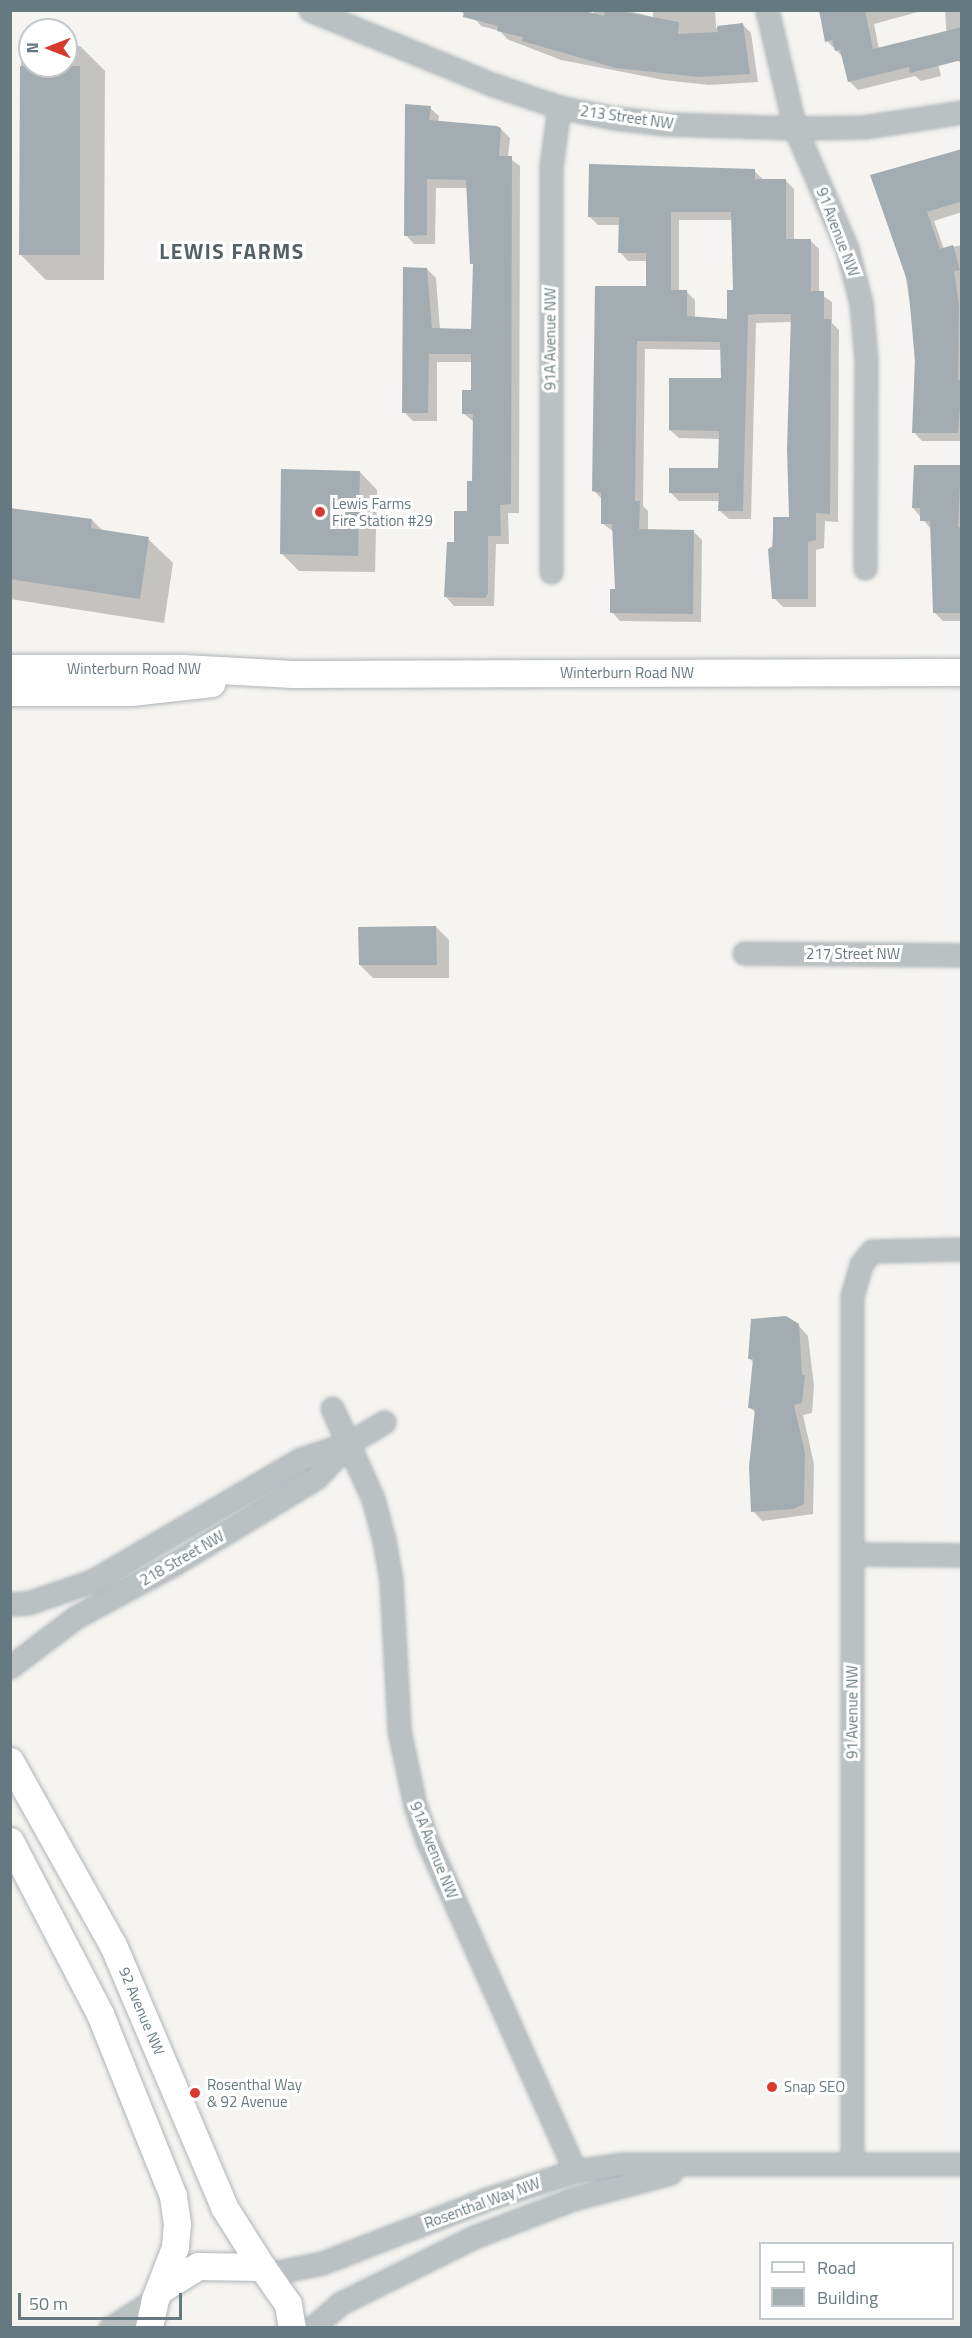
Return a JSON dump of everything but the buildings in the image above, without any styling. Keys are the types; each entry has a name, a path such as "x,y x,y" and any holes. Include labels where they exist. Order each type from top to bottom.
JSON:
{"main road":[{"name":"Winterburn Road NW","path":"19,667 293,674 962,672"},
{"name":"Winterburn Road NW","path":"10,692 131,692 293,674"},
{"name":"92 Avenue NW","path":"10,1761 113,1944 224,2207 288,2304 292,2328"},
{"path":"10,1842 100,2014 165,2172 177,2231 149,2328"},
{"path":"158,2294 177,2275 198,2266 265,2270"}],"street":[{"name":"213 Street NW","path":"310,10 356,18 494,85 559,107 667,124 795,128 864,127 962,112"},
{"name":"91 Avenue NW","path":"767,10 795,128 847,249 861,303 866,359 865,568"},
{"name":"91A Avenue NW","path":"550,572 550,167 559,107"},
{"name":"217 Street NW","path":"744,953 962,955"},
{"name":"91 Avenue NW","path":"852,2163 852,1296 861,1264 872,1251 962,1249"},
{"name":"91A Avenue NW","path":"332,1408 349,1443 384,1540 391,1580 399,1730 415,1805 428,1842 575,2171"},
{"name":"218 Street NW","path":"10,1604 28,1603 92,1581 301,1459 349,1443 384,1422"},
{"name":"218 Street NW","path":"10,1666 76,1617 174,1564 316,1479 349,1443"},
{"path":"852,1554 962,1555"},
{"name":"Rosenthal Way NW","path":"265,2270 322,2263 487,2199 575,2171 622,2164 701,2166 852,2163 962,2164"},
{"name":"Rosenthal Way NW","path":"312,2328 340,2303 474,2236 573,2199 701,2166"},
{"path":"110,2328 158,2294"}],"place":[{"name":"Lewis Farms Fire Station #29","path":"320,512"},
{"name":"Snap SEO","path":"772,2087"},
{"name":"Rosenthal Way & 92 Avenue","path":"195,2093"}],"district":[{"name":"LEWIS FARMS","path":"232,251"}]}
